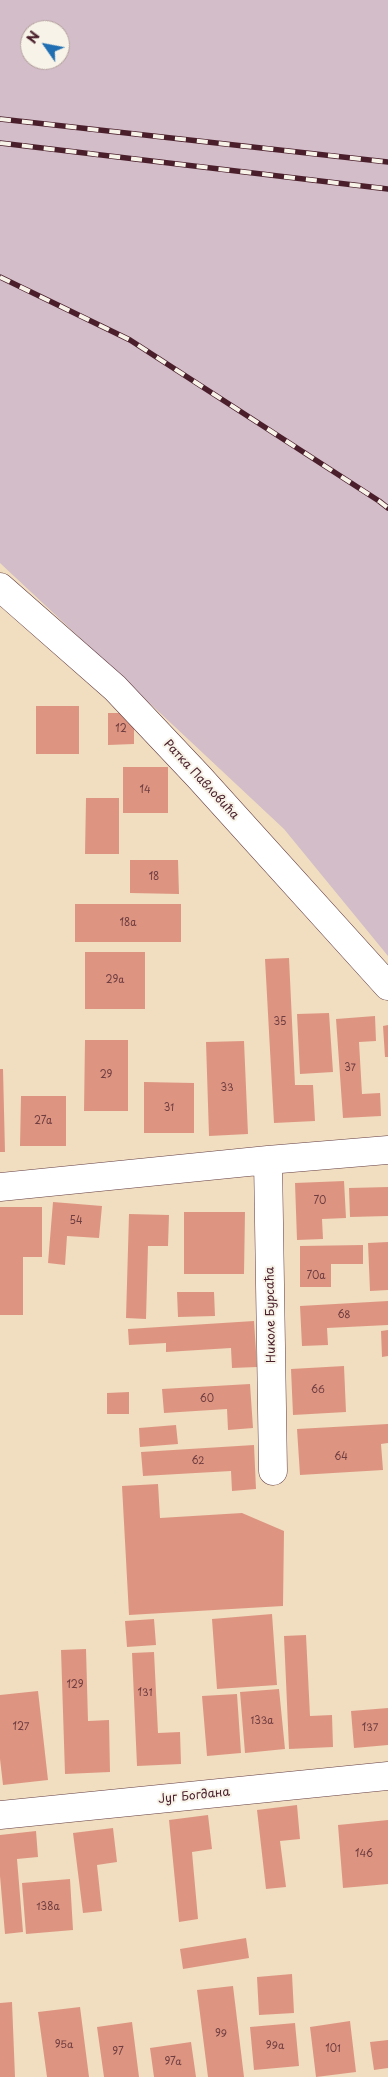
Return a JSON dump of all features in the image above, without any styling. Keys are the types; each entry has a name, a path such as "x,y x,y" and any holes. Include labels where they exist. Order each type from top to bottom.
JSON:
{"street":[{"name":"Ратка Павловића","path":"0,587 115,688 199,777 388,986"},
{"path":"0,1187 388,1150"},
{"name":"Николе Бурсаћа","path":"268,1160 273,1471"},
{"name":"Југ Богдана","path":"0,1815 388,1776"}],"shaded area":[{"path":"0,0 388,0 388,956 284,829 0,563"}],"building":[{"path":"36,706 79,706 79,754 36,754"},
{"path":"108,713 134,713 134,744 108,745"},
{"path":"123,767 168,767 168,813 123,813"},
{"path":"86,798 119,798 119,854 85,854"},
{"path":"130,860 178,860 179,894 130,893"},
{"path":"75,904 181,904 181,942 75,942"},
{"path":"85,952 145,952 145,1009 85,1009"},
{"path":"289,958 295,1085 313,1085 315,1121 274,1123 265,959"},
{"path":"329,1013 333,1072 300,1074 297,1014"},
{"path":"375,1016 376,1041 359,1042 362,1094 380,1093 381,1116 343,1118 336,1019"},
{"path":"388,1025 388,1057 385,1057 383,1026"},
{"path":"85,1040 128,1040 128,1111 84,1111"},
{"path":"244,1041 248,1134 209,1136 206,1042"},
{"path":"0,1069 3,1069 5,1152 0,1152"},
{"path":"144,1082 194,1083 194,1133 144,1133"},
{"path":"21,1096 66,1096 66,1146 20,1146"},
{"path":"344,1181 346,1218 322,1219 323,1239 297,1240 295,1183"},
{"path":"388,1187 388,1216 350,1217 349,1188"},
{"path":"53,1202 102,1206 99,1238 67,1236 65,1265 48,1263"},
{"path":"0,1207 42,1207 42,1257 23,1257 23,1315 0,1315"},
{"path":"184,1212 245,1212 244,1274 184,1274"},
{"path":"129,1214 169,1215 168,1246 148,1246 146,1319 126,1318"},
{"path":"388,1242 388,1290 370,1291 368,1243"},
{"path":"363,1245 363,1264 331,1264 331,1287 300,1287 300,1246"},
{"path":"177,1292 214,1292 215,1316 178,1317"},
{"path":"388,1301 388,1325 327,1328 328,1345 302,1346 300,1306"},
{"path":"254,1321 257,1367 232,1368 231,1348 166,1352 166,1343 129,1345 128,1329"},
{"path":"388,1330 388,1356 382,1357 381,1331"},
{"path":"344,1366 346,1412 293,1415 291,1369"},
{"path":"250,1384 253,1428 228,1430 227,1409 164,1413 162,1389"},
{"path":"129,1392 129,1414 107,1414 107,1393"},
{"path":"388,1424 388,1443 381,1444 383,1470 300,1475 297,1429"},
{"path":"176,1425 178,1444 140,1447 139,1428"},
{"path":"254,1445 256,1489 232,1491 231,1471 143,1476 141,1452"},
{"path":"158,1484 160,1518 242,1513 284,1531 283,1606 129,1615 122,1486"},
{"path":"272,1614 277,1685 217,1689 212,1619"},
{"path":"154,1619 156,1645 127,1647 125,1621"},
{"path":"306,1635 310,1716 332,1715 333,1747 289,1749 284,1636"},
{"path":"86,1649 88,1721 109,1720 110,1772 65,1774 61,1650"},
{"path":"154,1652 158,1733 180,1732 181,1764 137,1766 132,1653"},
{"path":"279,1689 285,1749 245,1753 240,1692"},
{"path":"38,1691 48,1780 3,1785 0,1759 0,1695"},
{"path":"237,1694 241,1753 207,1756 202,1696"},
{"path":"388,1708 388,1745 354,1748 351,1711"},
{"path":"297,1805 300,1839 280,1841 286,1887 266,1889 257,1810"},
{"path":"208,1815 212,1849 192,1852 198,1919 179,1922 169,1820"},
{"path":"388,1820 388,1884 343,1888 338,1825"},
{"path":"113,1828 117,1862 97,1865 102,1911 83,1913 73,1833"},
{"path":"36,1831 38,1857 17,1859 23,1932 5,1934 0,1876 0,1835"},
{"path":"70,1879 73,1930 26,1934 22,1883"},
{"path":"246,1938 249,1958 183,1969 180,1949"},
{"path":"292,1974 294,2013 259,2015 257,1977"},
{"path":"233,1986 244,2077 208,2077 197,1990"},
{"path":"12,2002 15,2077 0,2077 0,2003"},
{"path":"80,2007 89,2077 47,2077 38,2012"},
{"path":"350,2021 356,2072 316,2077 310,2027"},
{"path":"132,2022 139,2077 104,2077 97,2027"},
{"path":"295,2023 299,2066 254,2070 250,2027"},
{"path":"388,2040 388,2068 374,2070 370,2042"},
{"path":"191,2042 196,2077 154,2077 150,2048"}],"railway":[{"path":"0,119 388,162"},
{"path":"0,143 388,189"},
{"path":"0,277 130,340 388,508"}]}
